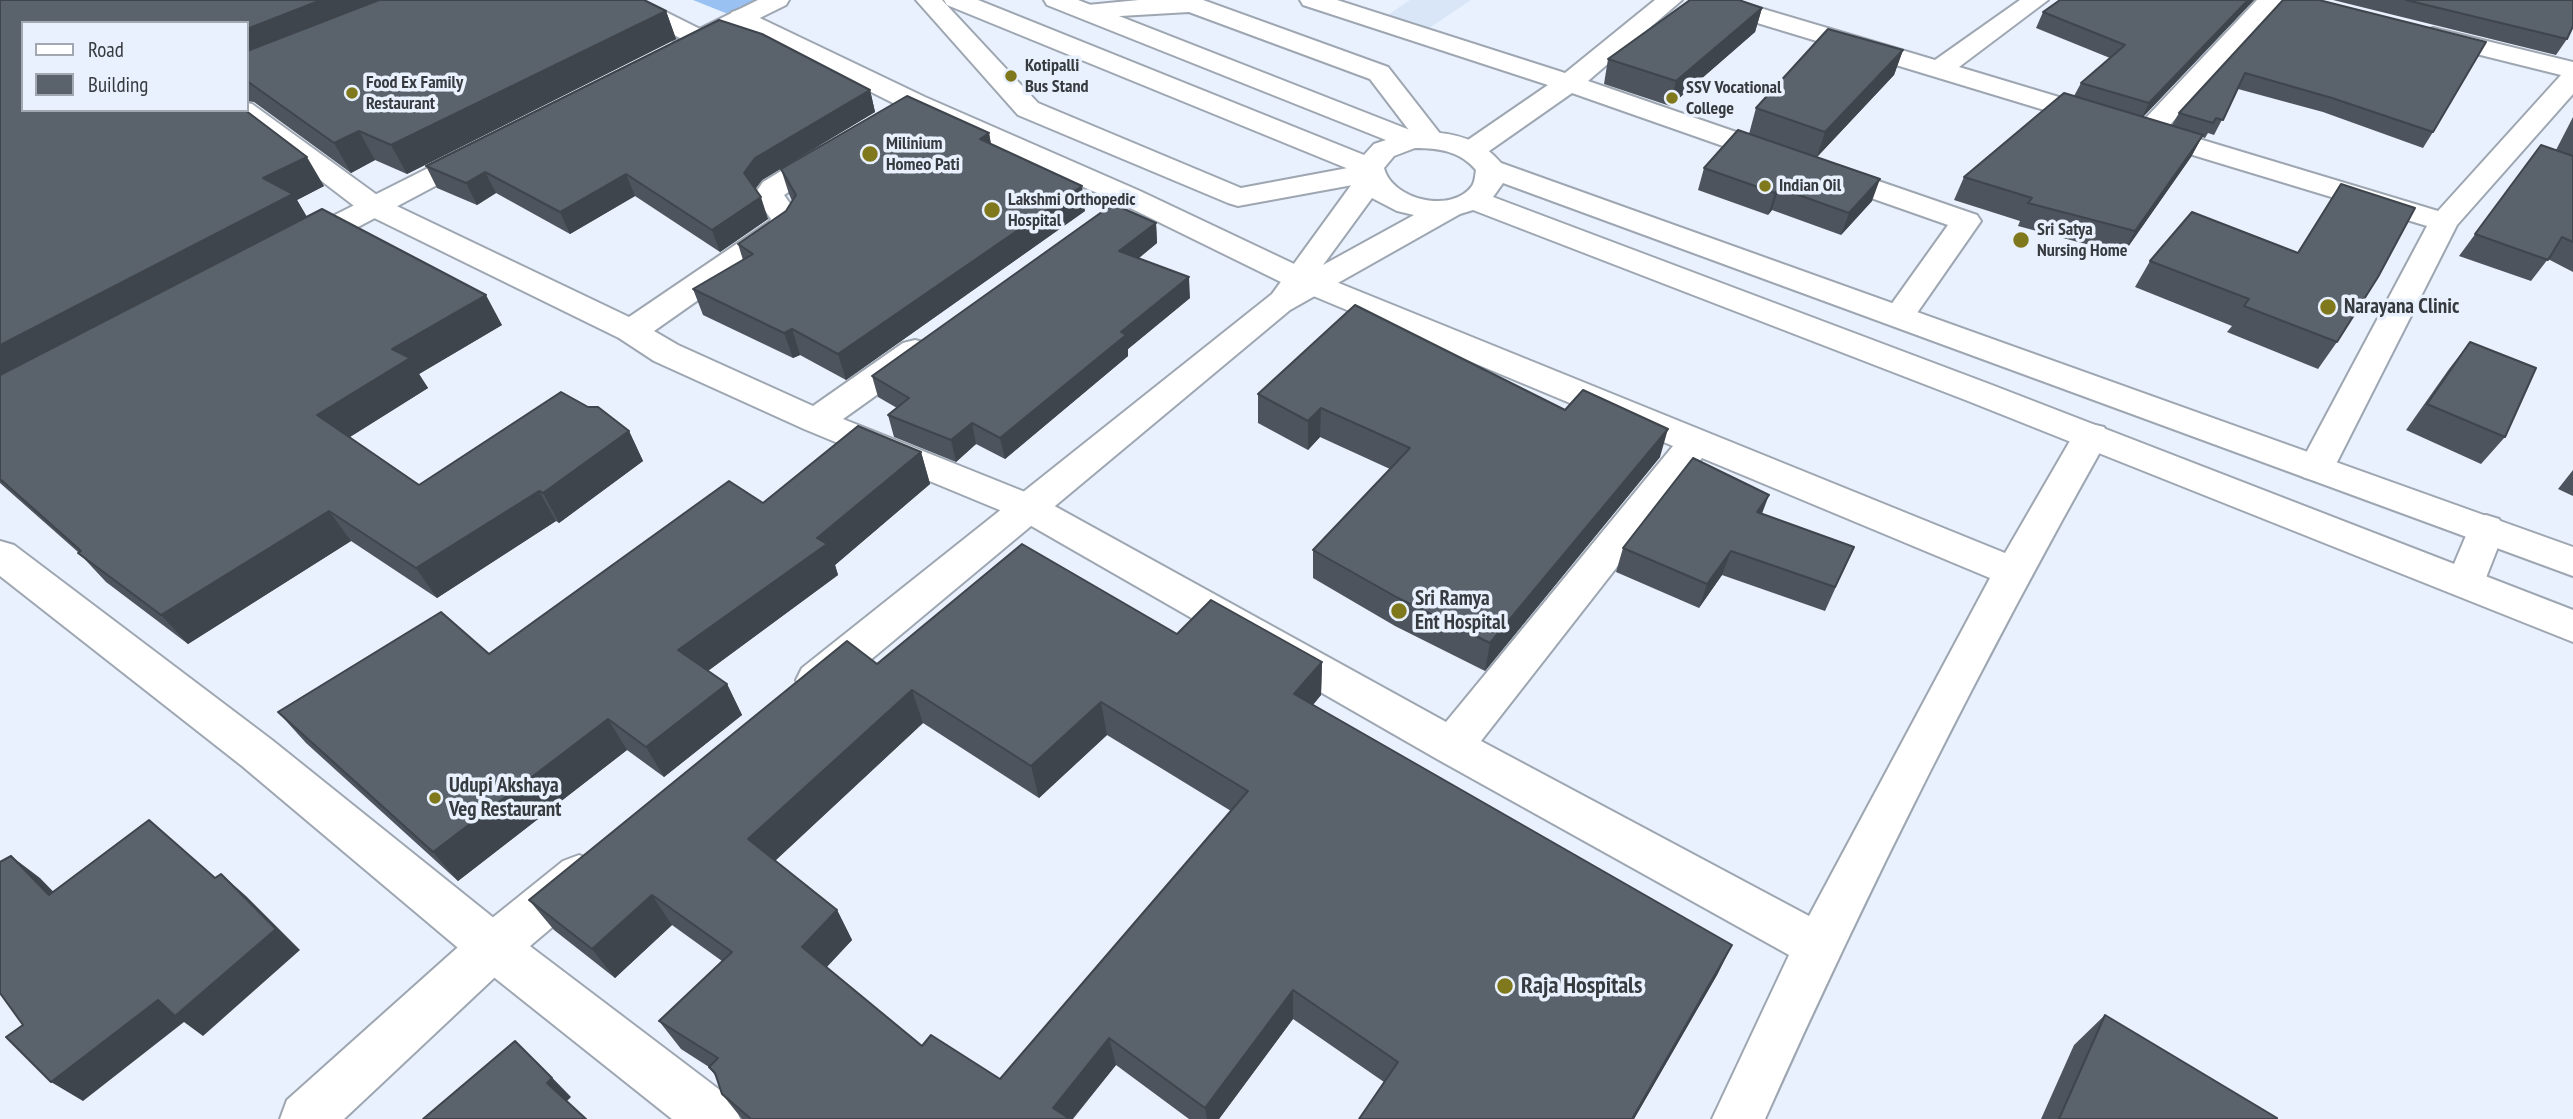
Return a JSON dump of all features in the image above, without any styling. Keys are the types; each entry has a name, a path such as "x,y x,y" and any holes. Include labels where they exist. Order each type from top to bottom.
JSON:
{"street":[{"path":"623,0 699,38"},
{"path":"663,57 777,0"},
{"path":"928,0 1028,109 1238,197 1369,173"},
{"path":"956,0 1369,173 1378,191 1392,200 1411,206 1462,204 2091,436 2573,625"},
{"path":"1056,0 1422,140 1482,159 1899,316 2573,562"},
{"path":"1312,0 1569,83 1966,221 1899,316"},
{"path":"1482,159 1569,83 1671,0"},
{"path":"1707,0 2444,222"},
{"path":"1938,70 2036,0"},
{"path":"2146,134 2271,0"},
{"path":"1086,11 1191,4 1379,73 1422,140"},
{"path":"741,18 904,110 1130,197 1297,288 1697,440 2013,572"},
{"path":"2414,31 2573,70"},
{"path":"2316,468 2444,222 2521,152 2573,78"},
{"path":"245,112 373,206 631,331 666,353 816,421 1027,506 1452,746 1818,946"},
{"path":"276,258 506,138"},
{"path":"631,331 781,228 786,219 771,201 769,195 773,188 856,138"},
{"path":"1297,288 1384,150 1422,140"},
{"path":"792,700 1297,288 1486,191 1492,180 1482,159"},
{"path":"1097,221 1130,197"},
{"path":"816,421 939,333"},
{"path":"1738,1119 1818,946 2013,572 2091,436"},
{"path":"1452,746 1697,440"},
{"path":"2466,583 2486,529"},
{"path":"0,555 257,753 493,947 714,1119"},
{"path":"306,1119 493,947 610,850"}],"shaded area":[{"path":"693,0 756,0 728,14"},
{"path":"1410,0 1471,0 1422,33 1382,19"}],"building":[{"path":"0,0 321,0 248,29 248,21 21,21 21,112 248,112 307,157 263,178 293,194 0,345"},
{"path":"379,0 644,0 666,11 391,145 359,131 334,143 248,82 248,51"},
{"path":"1690,0 1739,0 1762,8 1676,81 1608,59"},
{"path":"2060,0 2248,0 2149,103 2081,83 2125,45 2043,12"},
{"path":"2283,0 2319,0 2486,42 2433,132 2332,98 2245,73 2223,120 2216,118 2213,123 2179,113"},
{"path":"2406,0 2573,0 2573,26 2567,39"},
{"path":"719,20 762,34 870,90 755,158 744,173 761,197 712,230 626,174 560,212 485,172 466,183 426,166"},
{"path":"1828,29 1903,50 1825,132 1756,108"},
{"path":"2064,93 2203,135 2135,231 2028,203 2032,198 1964,177"},
{"path":"907,96 989,133 980,139 1082,186 838,354 792,329 784,333 693,289 753,254 738,244 786,211 796,195 781,169"},
{"path":"1738,130 1880,179 1849,213 1779,188 1775,193 1704,168"},
{"path":"2541,145 2573,156 2573,242 2562,237 2548,260 2475,234"},
{"path":"2341,184 2415,208 2378,277 2337,342 2244,306 2249,299 2150,261 2192,212 2298,253"},
{"path":"1113,204 1156,223 1119,251 1189,277 1121,332 1126,335 1000,438 972,423 951,440 888,415 909,398 872,376"},
{"path":"322,209 486,295 392,349 410,358 317,415 419,485 561,392 588,407 598,407 629,431 543,493 539,491 416,568 329,511 161,615 78,553 81,551 0,479 0,375"},
{"path":"1355,305 1565,410 1583,390 1668,429 1490,643 1398,598 1313,550 1410,448 1321,408 1308,421 1258,394"},
{"path":"2470,342 2536,368 2505,437 2427,404"},
{"path":"858,426 921,452 817,538 827,544 678,650 727,684 646,747 608,719 433,852 278,712 441,612 489,654 729,481 763,503"},
{"path":"1693,458 1769,495 1757,512 1854,547 1835,587 1731,551 1707,584 1623,548"},
{"path":"1022,544 1177,634 1211,600 1322,662 1294,694 1732,945 1632,1119 1359,1119 1398,1062 1293,990 1205,1108 1109,1038 1053,1108 1070,1119 751,1119 722,1094 715,1073 709,1067 718,1058 659,1021 732,952 652,895 592,949 529,900 847,641 877,664","holes":["912,690 1031,766 1101,702 1248,791 1000,1079 931,1035 922,1046 802,947 837,910 748,839"]},
{"path":"149,820 215,878 221,874 276,929 175,1016 158,1000 51,1082 6,1037 23,1025 0,993 0,862 11,856 49,895"},
{"path":"2105,1015 2277,1118 2277,1119 2059,1119"},
{"path":"515,1041 552,1078 547,1083 586,1119 423,1119"}],"place":[{"name":"Kotipalli Bus Stand","path":"1011,76"},
{"name":"Food Ex Family Restaurant","path":"352,93"},
{"name":"SSV Vocational College","path":"1672,98"},
{"name":"Milinium Homeo Pati","path":"870,154"},
{"name":"Indian Oil","path":"1765,186"},
{"name":"Lakshmi Orthopedic Hospital","path":"992,210"},
{"name":"Sri Satya Nursing Home","path":"2021,240"},
{"name":"Narayana Clinic","path":"2328,307"},
{"name":"Sri Ramya Ent Hospital","path":"1399,611"},
{"name":"Udupi Akshaya Veg Restaurant","path":"435,798"},
{"name":"Raja Hospitals","path":"1505,986"}]}
